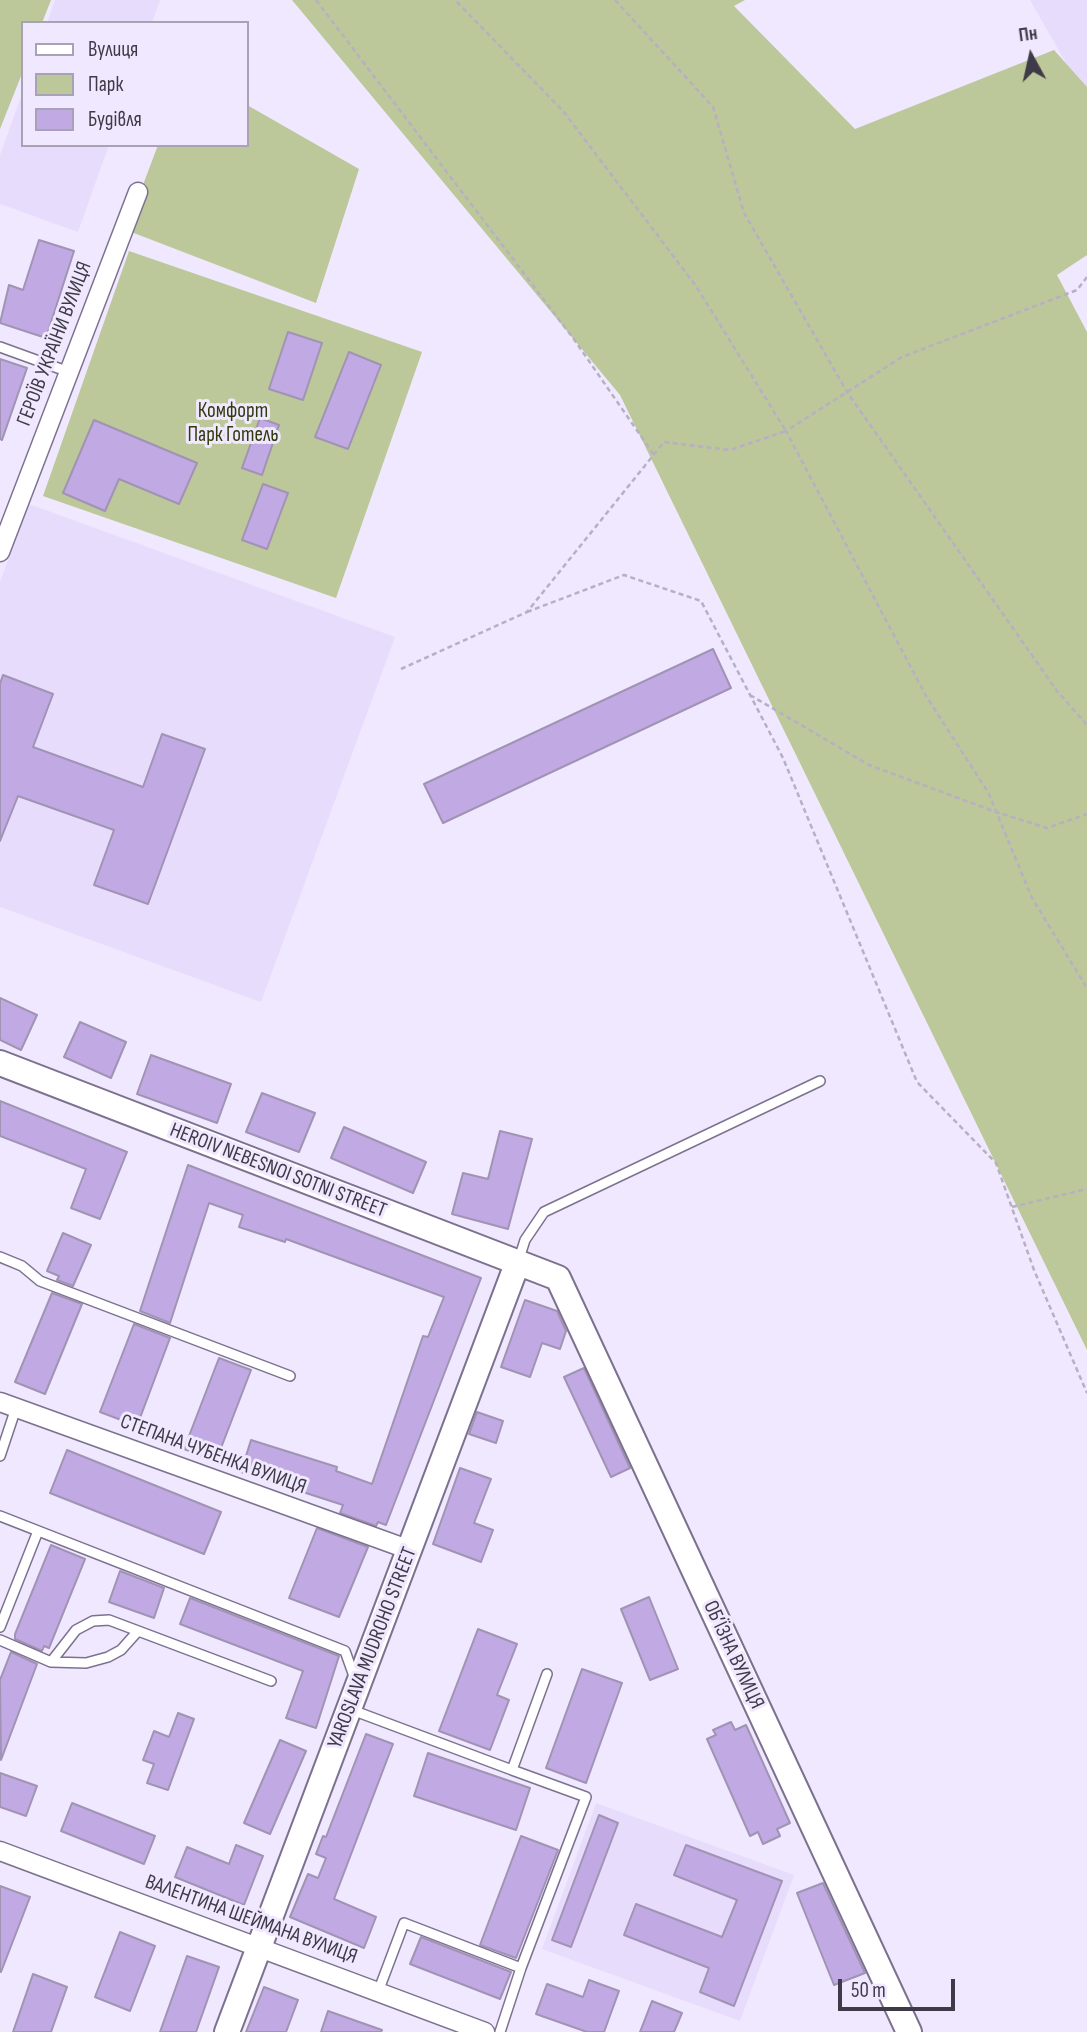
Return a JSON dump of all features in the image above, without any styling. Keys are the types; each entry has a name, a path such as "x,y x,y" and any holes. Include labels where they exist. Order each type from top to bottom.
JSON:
{"street":[{"name":"ГЕРОЇВ УКРАЇНИ ВУЛИЦЯ","path":"0,552 138,192"},
{"name":"HEROIV NEBESNOI SOTNI STREET","path":"0,1063 558,1278"},
{"name":"YAROSLAVA MUDROHO STREET","path":"228,2032 517,1264"},
{"name":"ОБ’ЇЗНА ВУЛИЦЯ","path":"558,1278 909,2032"},
{"name":"СТЕПАНА ЧУБЕНКА ВУЛИЦЯ","path":"8,1405 410,1550"},
{"name":"ВАЛЕНТИНА ШЕЙМАНА ВУЛИЦЯ","path":"0,1851 485,2032"}],"lane":[{"path":"0,347 69,372"},
{"path":"517,1264 525,1240 544,1212 820,1081"},
{"path":"0,1257 22,1266 40,1280 290,1376"},
{"path":"0,1456 8,1405"},
{"path":"0,1516 345,1651 354,1698 512,1770 586,1797 521,1968 500,2032"},
{"path":"0,1627 38,1531"},
{"path":"51,1662 76,1630 93,1622 108,1620 271,1681"},
{"path":"0,1640 51,1662 86,1662 121,1650 138,1631"},
{"path":"512,1770 547,1674"},
{"path":"378,1992 404,1923 521,1968"}],"path":[{"path":"316,0 573,338 654,455"},
{"path":"455,0 563,111 696,286 786,431 926,696 988,792 1032,898 1087,988"},
{"path":"615,0 713,107 744,213 847,392 1058,691 1087,725"},
{"path":"527,612 664,442 730,450 786,431 902,357 1077,290 1087,277"},
{"path":"401,669 527,612 624,575 701,601 783,758 917,1082 996,1163 1034,1270 1087,1393"},
{"path":"750,695 869,765 996,812 1047,828 1087,814"},
{"path":"1011,1207 1087,1189"}],"shaded area":[{"path":"55,0 160,0 153,21 48,21"},
{"path":"1030,0 1087,0 1087,100"},
{"path":"21,97 21,147 108,147 78,232 0,204 0,155"},
{"path":"29,504 395,637 261,1002 0,907 0,582"},
{"path":"596,1803 794,1875 740,2021 542,1949"}],"green space":[{"path":"0,0 51,0 43,21 21,21 21,76 0,129"},
{"path":"292,0 745,0 734,6 855,129 1054,50 1087,87 1087,255 1057,275 1087,332 1087,1350 620,395"},
{"path":"248,106 359,169 316,303 126,230 157,147 248,147"},
{"name":"Комфорт Парк Готель","path":"129,251 422,352 336,598 43,496"}],"building":[{"path":"39,240 74,251 46,338 0,323 9,285 23,290"},
{"path":"288,332 322,343 303,400 269,389"},
{"path":"349,352 381,365 348,449 315,437"},
{"path":"0,359 27,368 2,440 0,439"},
{"path":"260,418 279,425 262,475 242,468"},
{"path":"94,420 197,463 179,504 119,479 105,511 63,493"},
{"path":"263,484 288,493 267,549 242,540"},
{"path":"713,649 731,688 443,823 424,784"},
{"path":"3,675 53,694 33,747 143,787 162,734 205,749 148,904 94,885 114,830 18,796 0,841 0,684"},
{"path":"0,998 37,1015 21,1050 0,1040"},
{"path":"80,1022 126,1042 111,1078 64,1057"},
{"path":"151,1055 231,1084 217,1123 137,1094"},
{"path":"262,1093 315,1113 299,1152 246,1132"},
{"path":"0,1101 127,1152 100,1219 71,1208 86,1169 0,1136"},
{"path":"344,1127 426,1162 413,1193 331,1158"},
{"path":"500,1131 532,1139 508,1229 452,1214 463,1173 488,1179"},
{"path":"188,1165 481,1278 386,1525 378,1522 376,1526 340,1513 343,1505 241,1472 251,1440 337,1467 336,1471 372,1484 423,1336 428,1337 444,1297 286,1239 285,1242 239,1227 243,1215 209,1203 170,1323 140,1311"},
{"path":"63,1233 91,1245 73,1286 57,1280 59,1276 47,1271"},
{"path":"52,1293 82,1304 45,1394 15,1382"},
{"path":"525,1300 557,1311 566,1331 560,1349 542,1343 530,1377 501,1367"},
{"path":"134,1324 170,1338 137,1426 100,1412"},
{"path":"219,1358 251,1370 216,1461 184,1449"},
{"path":"584,1368 630,1468 611,1477 564,1377"},
{"path":"477,1412 503,1421 496,1443 469,1434"},
{"path":"67,1450 221,1512 204,1554 50,1493"},
{"path":"460,1468 491,1479 474,1523 493,1530 481,1562 433,1544"},
{"path":"317,1528 368,1547 339,1617 289,1598"},
{"path":"51,1545 85,1559 49,1648 44,1646 42,1651 15,1639 15,1634"},
{"path":"120,1571 164,1588 154,1618 109,1602"},
{"path":"649,1597 678,1669 650,1680 621,1609"},
{"path":"190,1598 339,1656 316,1728 286,1718 303,1671 180,1624"},
{"path":"478,1629 517,1644 497,1695 509,1700 490,1750 439,1731"},
{"path":"11,1652 37,1664 1,1760 0,1680"},
{"path":"582,1669 622,1683 586,1783 546,1768"},
{"path":"178,1713 194,1719 168,1790 147,1783 154,1764 143,1760 154,1731 169,1737"},
{"path":"731,1722 735,1730 746,1725 790,1823 777,1829 780,1836 763,1844 758,1832 750,1836 707,1739 716,1735 713,1730"},
{"path":"366,1734 393,1744 334,1899 376,1917 364,1948 290,1917 308,1874 318,1878 326,1858 316,1854 323,1836 326,1837"},
{"path":"280,1740 306,1751 270,1834 244,1823"},
{"path":"428,1753 530,1788 516,1830 414,1796"},
{"path":"0,1773 37,1786 26,1816 0,1807"},
{"path":"72,1803 155,1836 144,1864 61,1831"},
{"path":"599,1815 618,1823 571,1947 552,1940"},
{"path":"521,1836 558,1850 516,1958 480,1945"},
{"path":"236,1845 263,1856 244,1905 175,1877 187,1847 229,1864"},
{"path":"686,1845 782,1881 734,2006 700,1992 709,1968 624,1935 636,1904 722,1937 737,1900 674,1875"},
{"path":"823,1883 865,1973 834,1985 797,1893"},
{"path":"0,1886 30,1897 1,1972 0,1972"},
{"path":"120,1932 155,1946 130,2011 95,1997"},
{"path":"421,1937 511,1972 500,1999 410,1964"},
{"path":"187,1956 219,1967 196,2032 160,2032"},
{"path":"33,1974 67,1987 51,2032 13,2032"},
{"path":"589,1980 619,1991 604,2032 587,2032 536,2014 547,1984 583,1997"},
{"path":"264,1987 298,2000 286,2032 246,2032"},
{"path":"652,2001 682,2013 674,2032 640,2032"},
{"path":"328,2011 382,2030 321,2032"}]}
